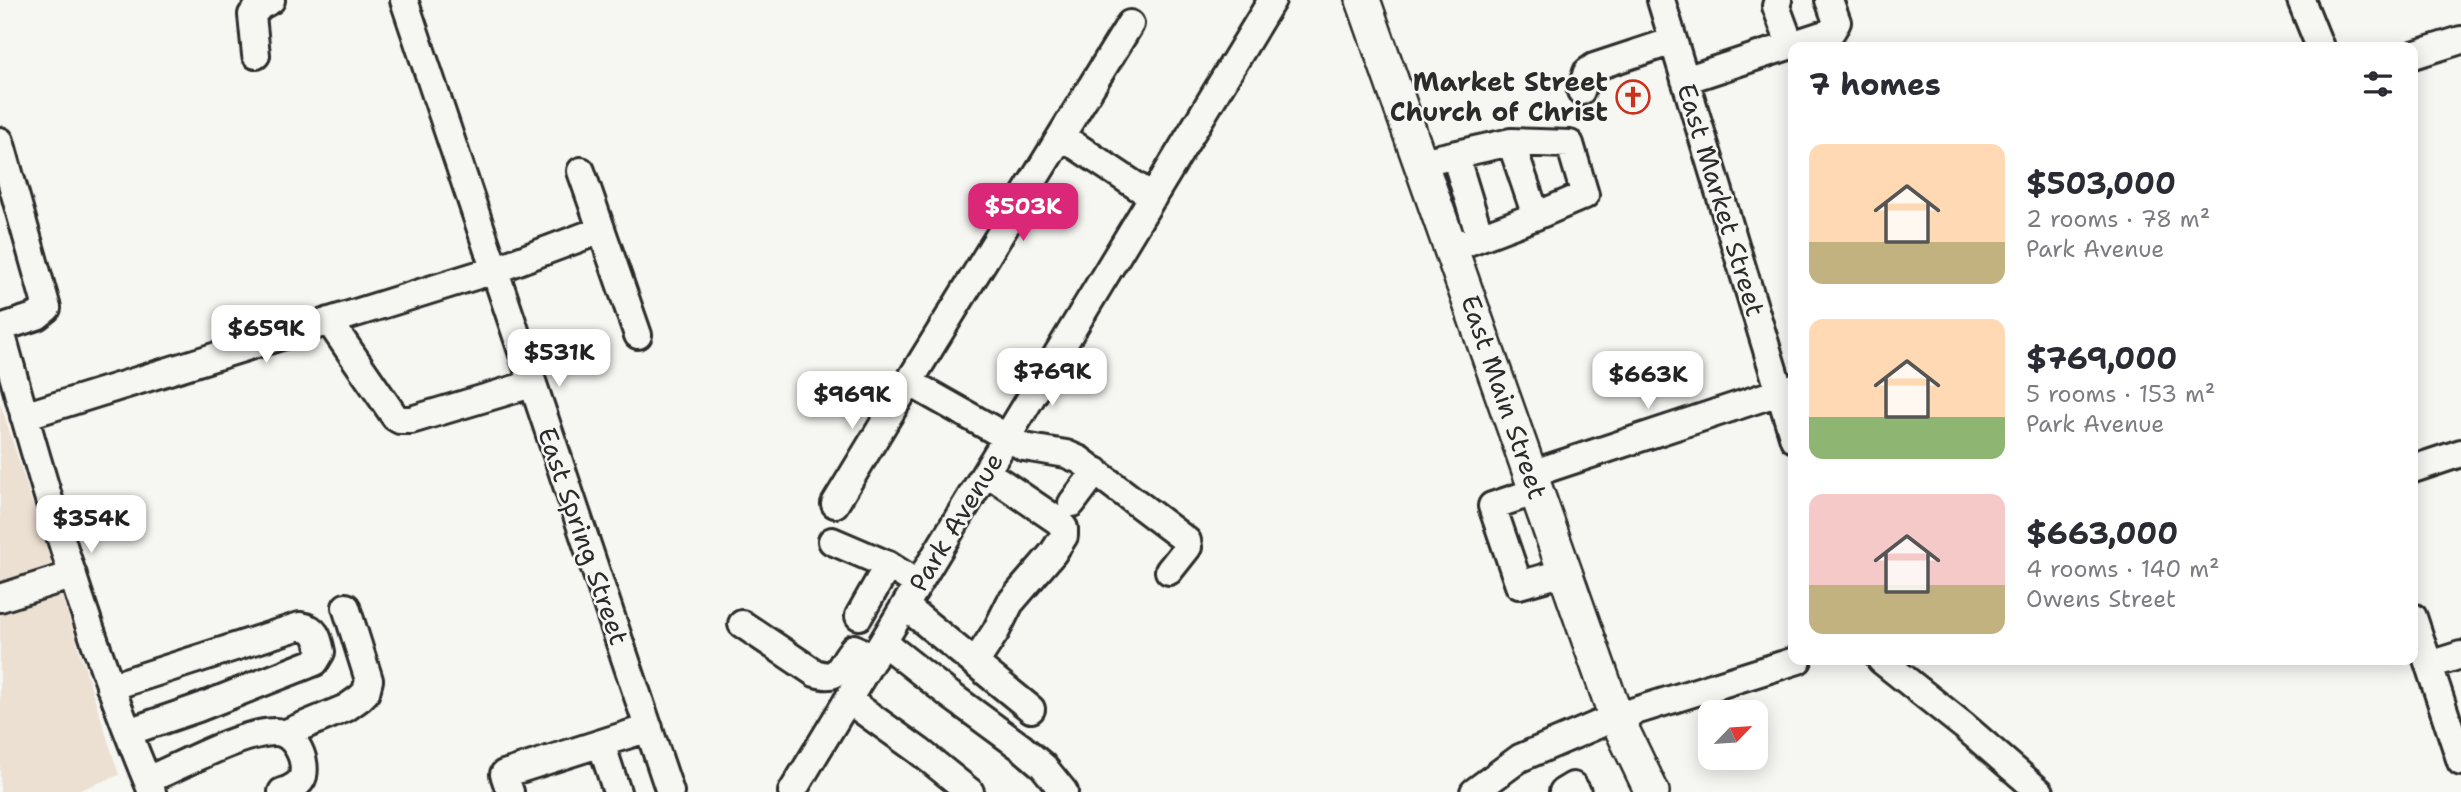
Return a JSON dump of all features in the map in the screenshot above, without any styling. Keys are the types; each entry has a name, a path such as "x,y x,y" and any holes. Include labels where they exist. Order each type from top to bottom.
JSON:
{"main road":[{"name":"East Main Street","path":"1363,0 1421,162 1466,243 1534,482 1616,717 1652,792"}],"street":[{"path":"256,55 252,15 260,6 271,0"},
{"name":"East Spring Street","path":"404,0 670,792"},
{"name":"Park Avenue","path":"792,792 1272,0"},
{"name":"East Market Street","path":"1661,0 1786,390"},
{"path":"1778,0 1776,6 1789,42"},
{"path":"1797,42 1831,32 1837,22 1829,0"},
{"path":"2301,0 2318,42"},
{"path":"835,504 1130,24"},
{"path":"2418,53 2461,40"},
{"path":"1581,91 1583,79 1594,67 1673,41"},
{"path":"1685,79 1788,45"},
{"path":"1061,136 1153,197"},
{"path":"0,141 47,308 37,316 0,328 73,575 110,687 150,786 239,741 273,732 286,733 345,708 366,692 369,680 366,667 346,607"},
{"path":"1421,162 1511,142 1570,144 1586,195 1466,243 1455,155"},
{"path":"1511,142 1535,216"},
{"path":"581,171 638,335"},
{"path":"24,416 494,270 601,230"},
{"path":"329,321 394,417 400,420 411,420 532,384"},
{"path":"909,382 1006,439 1024,447 1066,454 1096,471 1187,541 1188,547 1169,571"},
{"path":"1566,572 1519,585 1492,506 1534,482 1786,390"},
{"path":"2418,467 2461,453"},
{"path":"1072,503 1096,471"},
{"path":"975,663 1010,603 1053,553 1064,536 1064,528 1058,521 986,472"},
{"path":"832,541 888,565 911,595 975,663 1031,709"},
{"path":"859,616 888,565"},
{"path":"0,598 73,575"},
{"path":"742,624 815,673 827,677 839,670 854,648 878,650 950,695 1022,748 1043,766 1064,792"},
{"path":"110,687 300,626 310,627 317,635 321,652 315,662 128,732"},
{"path":"2418,632 2461,762"},
{"path":"2429,665 2461,655"},
{"path":"1474,792 1520,758 1616,717 1788,663"},
{"path":"1887,665 1964,726 2040,792"},
{"path":"848,700 970,792"},
{"path":"510,792 504,774 649,728"},
{"path":"282,792 303,777 300,753 294,740 286,733"},
{"path":"601,743 617,792"},
{"path":"1563,792 1573,786 1577,792"}],"shaded area":[{"path":"0,402 119,775 75,792 0,792"}],"place":[{"name":"Market Street Church of Christ","path":"1633,97"}]}
